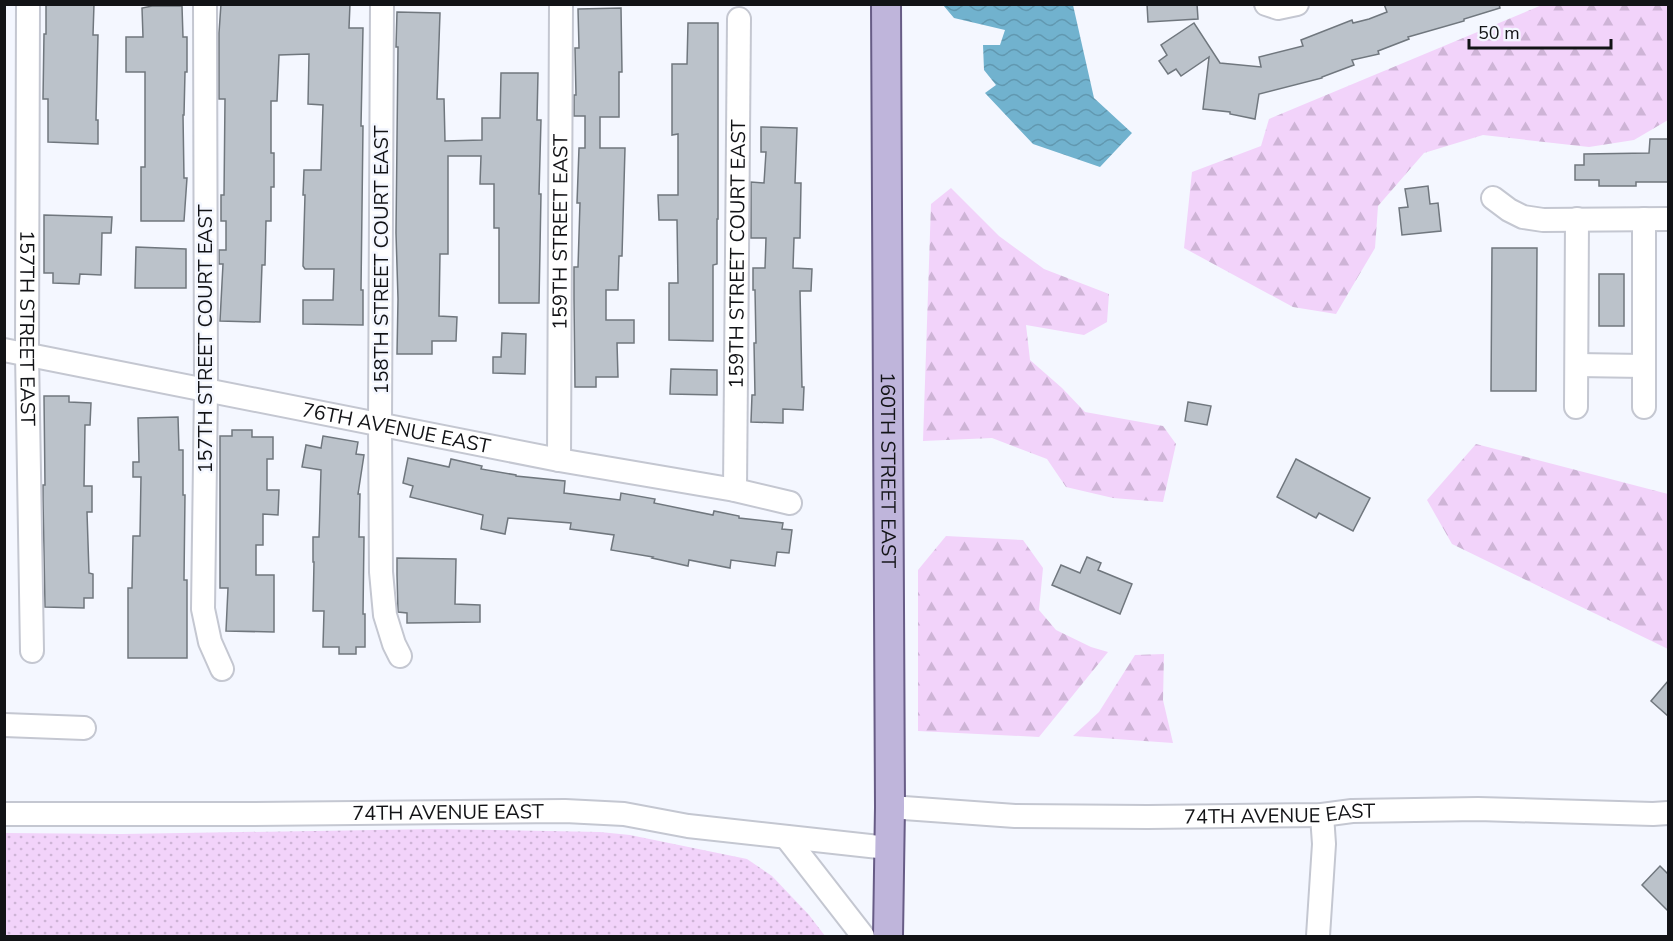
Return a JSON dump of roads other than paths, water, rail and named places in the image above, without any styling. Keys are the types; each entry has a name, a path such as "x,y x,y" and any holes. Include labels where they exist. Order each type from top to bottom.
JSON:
{"main road":[{"name":"160TH STREET EAST","path":"886,4 890,807 888,936"}],"street":[{"name":"157TH STREET EAST","path":"28,4 27,354 32,651"},
{"name":"157TH STREET COURT EAST","path":"205,4 206,389 203,609 210,642 222,669"},
{"name":"158TH STREET COURT EAST","path":"382,4 381,572 386,615 394,644 400,656"},
{"name":"159TH STREET EAST","path":"559,460 561,4"},
{"path":"1266,4 1278,8 1297,4"},
{"name":"159TH STREET COURT EAST","path":"735,490 739,19"},
{"path":"1492,198 1523,217 1668,219"},
{"path":"1576,407 1577,219"},
{"path":"1644,219 1644,407"},
{"name":"76TH AVENUE EAST","path":"4,350 559,460 735,490 790,503"},
{"path":"1577,365 1644,366"},
{"path":"4,725 84,728"},
{"name":"74TH AVENUE EAST","path":"890,807 1016,816 1322,815 1352,810 1478,809 1663,815"},
{"name":"74TH AVENUE EAST","path":"4,814 565,811 624,814 688,826 888,848"},
{"path":"1318,936 1324,844 1322,815"},
{"path":"786,837 863,936"}],"water":[{"path":"943,5 1073,5 1094,98 1132,133 1100,167 1033,144 985,93 996,85 984,70 983,45 1000,45 1005,30 954,18"}]}
